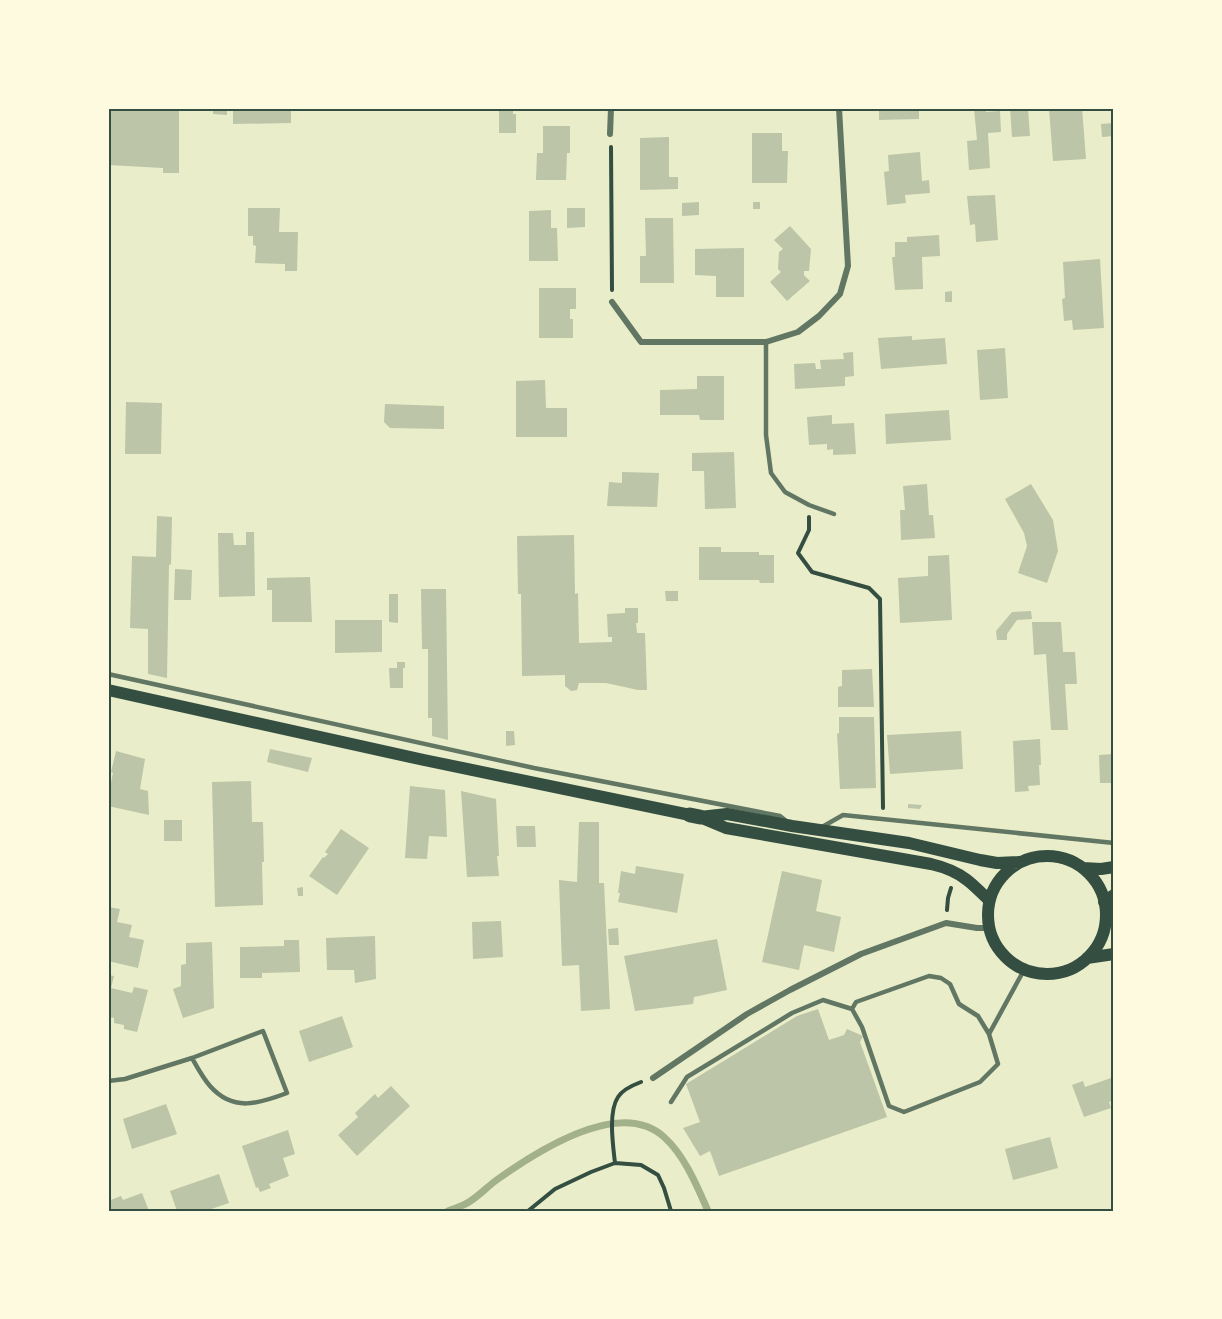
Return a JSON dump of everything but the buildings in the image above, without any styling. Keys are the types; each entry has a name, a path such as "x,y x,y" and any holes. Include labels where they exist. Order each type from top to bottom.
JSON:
{"main road":[{"path":"108,690 424,760 695,816 726,828 939,866 958,874 989,900"},
{"path":"695,816 727,814 909,843 997,863 1021,862"},
{"path":"1053,856 1068,860 1083,868 1109,899 1110,920 1097,946 1087,958 1073,968 1057,973 1040,974 1024,970 1008,960 996,946 989,928 987,914 989,900 1001,878 1021,862 1036,857 1053,856"},
{"path":"1083,868 1114,867"},
{"path":"1087,958 1114,954"}],"street":[{"path":"610,134 611,108"},
{"path":"612,302 641,342 766,342 798,332 819,316 840,294 848,266 839,108"},
{"path":"653,1078 747,1014 861,954 946,923 989,928"}],"lane":[{"path":"766,342 766,435 771,473 785,492 809,505 834,514"},
{"path":"108,674 534,768 780,816 792,826"},
{"path":"817,830 843,815 1114,843"},
{"path":"989,1034 1024,970"},
{"path":"671,1102 687,1077 792,1013 822,1000 852,1009 862,1027 889,1106 904,1112 980,1082 998,1064 989,1034 978,1016 959,1004 950,984 941,978 929,976 856,1002 852,1009"},
{"path":"108,1081 125,1079 192,1058 263,1031 287,1093 266,1101 244,1105 222,1098 209,1085 192,1058"}],"path":[{"path":"610,134 612,302"},
{"path":"809,505 809,530 798,554 812,572 869,588 880,599 884,813"},
{"path":"947,910 953,882"},
{"path":"615,1162 611,1119 617,1098 634,1084 653,1078"},
{"path":"528,1211 555,1189 615,1162 641,1165 658,1174 671,1211"}],"waterway":[{"path":"448,1211 469,1202 514,1168 556,1143 602,1126 625,1123 646,1126 664,1137 690,1172 708,1211"}]}
